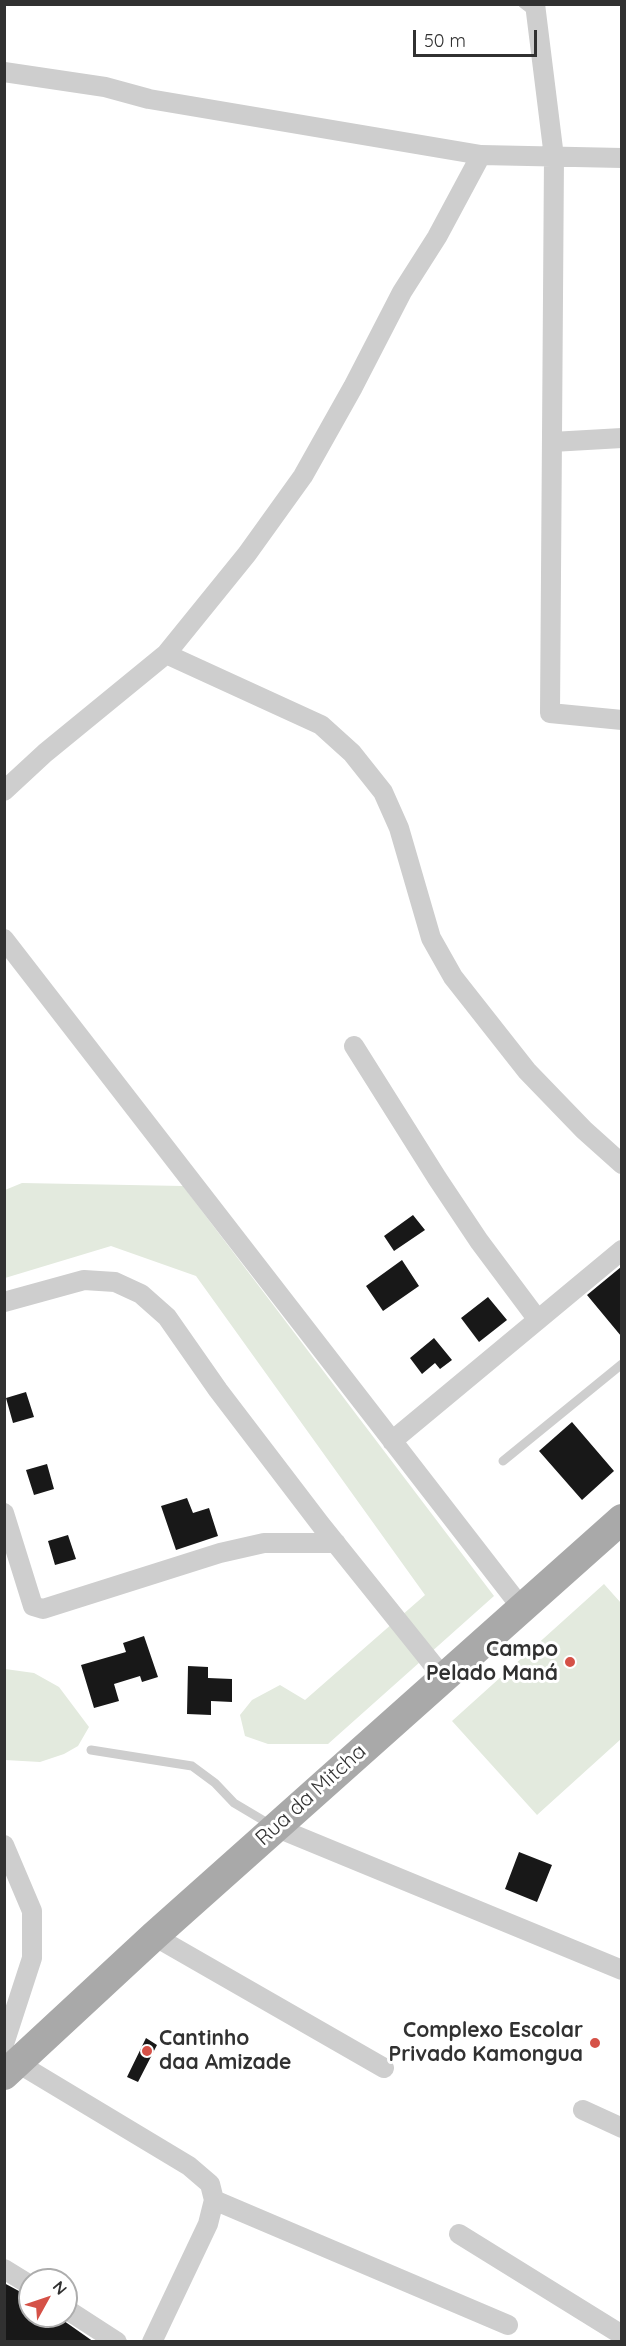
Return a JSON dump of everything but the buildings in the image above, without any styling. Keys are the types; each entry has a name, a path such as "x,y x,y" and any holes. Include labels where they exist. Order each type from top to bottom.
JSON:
{"main road":[{"name":"Rua da Mitcha","path":"8,2060 154,1936 621,1519"}],"street":[{"path":"531,7 554,157 550,713 621,720"},
{"path":"4,72 105,87 149,99 482,155 621,158"},
{"path":"4,791 45,753 166,654 246,554 303,476 353,387 402,292 437,237 482,155"},
{"path":"552,442 621,438"},
{"path":"166,654 321,725 352,753 383,792 399,828 430,938 453,978 527,1071 584,1130 621,1164"},
{"path":"4,939 521,1607"},
{"path":"354,1047 473,1232 538,1320"},
{"path":"392,1441 621,1250"},
{"path":"4,1302 84,1280 116,1282 141,1294 167,1317 218,1390 443,1677"},
{"path":"4,1513 33,1606 43,1609 220,1553 264,1543 336,1543"},
{"path":"275,1827 621,1970"},
{"path":"4,1845 32,1911 32,1958 8,2060 189,2166 210,2184 214,2200 208,2224 152,2342"},
{"path":"154,1936 384,2068"},
{"path":"583,2110 621,2128"},
{"path":"214,2200 508,2325"},
{"path":"459,2234 621,2335"},
{"path":"4,2269 18,2278"},
{"path":"78,2317 117,2342"}],"lane":[{"path":"503,1461 621,1364"},
{"path":"91,1750 192,1766 216,1783 234,1803 275,1827"}],"shaded area":[{"path":"22,1183 183,1186 494,1596 328,1744 268,1744 245,1736 240,1715 252,1700 280,1685 305,1700 425,1595 196,1276 111,1246 5,1278 5,1190"},
{"name":"Campo Pelado Maná","path":"604,1584 621,1603 621,1739 537,1815 452,1721"},
{"path":"5,1669 34,1673 59,1687 89,1727 78,1746 64,1754 40,1762 5,1760"}],"place":[{"name":"Campo Pelado Maná","path":"570,1662"},
{"name":"Complexo Escolar Privado Kamongua","path":"595,2043"},
{"name":"Cantinho daa Amizade","path":"147,2051"}]}
